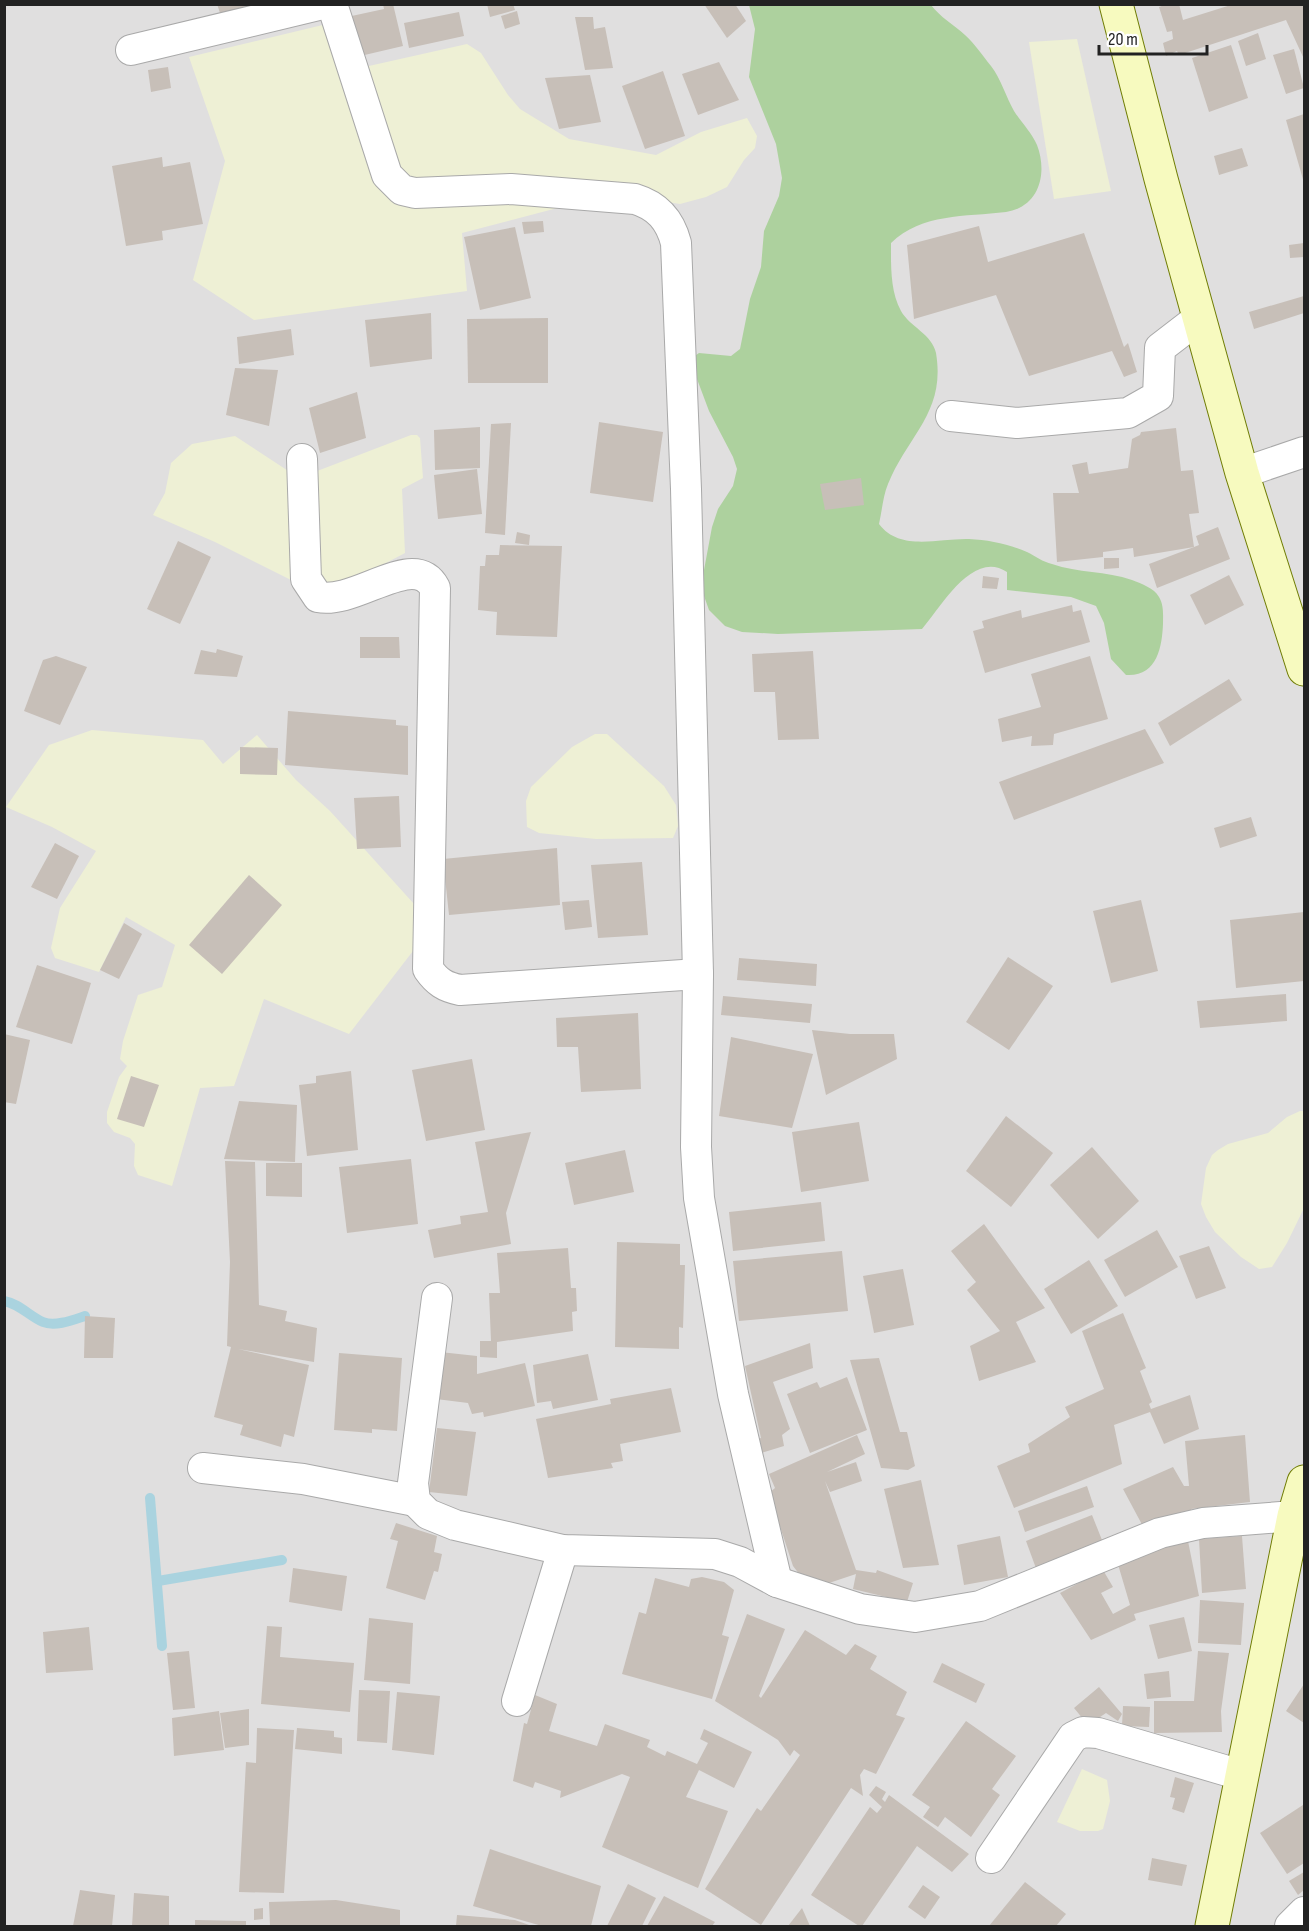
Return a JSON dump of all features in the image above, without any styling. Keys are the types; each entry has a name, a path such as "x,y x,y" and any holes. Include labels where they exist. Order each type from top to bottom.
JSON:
{"main road":[{"path":"1116,4 1242,473 1297,618 1305,669"},
{"path":"1212,1926 1294,1516 1305,1482"}],"street":[{"path":"131,50 323,4"},
{"path":"332,4 387,175 402,190 415,193 510,189 635,198 661,212 672,227 676,243 686,489 698,974 696,1147 699,1198 733,1394 777,1582"},
{"path":"951,416 1017,423 1128,413 1158,396 1160,348 1199,318"},
{"path":"1242,473 1305,452"},
{"path":"302,459 306,579 318,597 330,599 344,597 406,573 417,573 429,578 435,588 428,969 435,979 446,988 460,990 698,974"},
{"path":"415,1501 413,1483 437,1298"},
{"path":"202,1468 303,1479 415,1501 428,1514 455,1524 563,1550 715,1554 740,1562 777,1582 860,1609 915,1617 980,1606 1160,1533 1203,1523 1294,1516"},
{"path":"516,1701 563,1550"},
{"path":"992,1858 1073,1737 1083,1732 1098,1733 1241,1775"},
{"path":"1290,1926 1305,1912"}],"shaded area":[{"path":"5,5 1304,5 1304,1926 5,1926"}],"green space":[{"path":"749,5 931,5 969,39 995,71 1014,111 1037,145 1041,178 1033,196 1017,209 930,221 903,233 891,243 892,278 897,303 905,317 934,346 938,374 936,391 930,407 888,484 879,524 888,533 909,541 969,539 991,541 1020,549 1045,562 1122,577 1147,587 1154,591 1161,600 1163,624 1156,659 1145,671 1126,675 1111,659 1104,623 1096,606 1071,597 1007,590 1007,572 994,567 982,568 970,574 948,595 922,629 778,634 742,632 725,626 709,610 704,596 704,570 712,527 718,509 733,486 737,469 709,411 691,363 692,358 699,353 731,356 740,349 750,299 761,267 764,231 779,196 782,178 776,144 749,77 755,29"},
{"path":"331,23 351,70 467,44 481,53 508,95 520,109 569,139 656,155 701,132 747,118 757,136 755,148 744,160 727,187 706,197 680,204 655,200 565,206 462,233 467,291 254,320 193,280 225,161 189,57"},
{"path":"1077,39 1111,191 1054,199 1029,42"},
{"path":"411,435 417,435 420,438 423,478 402,489 405,553 323,596 215,542 153,515 165,493 171,463 192,444 235,436 299,478"},
{"path":"92,730 203,740 223,764 257,735 296,780 330,811 433,925 349,1034 264,999 234,1086 200,1088 172,1186 138,1175 134,1166 135,1144 130,1138 114,1132 107,1123 107,1112 119,1077 127,1066 120,1059 123,1041 138,995 162,987 175,945 126,917 99,972 55,958 51,948 60,908 96,851 52,827 6,807 49,745"},
{"path":"595,734 607,734 664,786 676,805 678,826 673,838 596,839 539,833 527,827 526,801 531,787 572,747"},
{"path":"1304,1111 1304,1208 1272,1267 1259,1269 1241,1257 1215,1232 1206,1217 1201,1204 1206,1168 1212,1155 1218,1150 1228,1144 1268,1133 1287,1117"},
{"path":"1082,1769 1107,1780 1110,1801 1103,1829 1098,1831 1080,1831 1057,1822"}],"building":[{"path":"217,4 244,4 245,7 221,16"},
{"path":"383,4 393,4 403,46 356,57 347,17 384,9"},
{"path":"487,4 513,4 515,10 490,17"},
{"path":"704,4 735,4 746,21 727,38"},
{"path":"1179,4 1183,20 1234,4 1304,4 1304,59 1286,20 1179,55 1177,51 1166,56 1163,43 1173,39 1172,31 1167,32 1159,7"},
{"path":"517,11 520,24 505,29 501,16"},
{"path":"459,12 464,36 409,48 404,23"},
{"path":"575,17 593,17 594,29 605,27 613,68 585,70"},
{"path":"1258,33 1266,59 1246,66 1238,41"},
{"path":"1231,45 1248,98 1209,112 1192,58"},
{"path":"1294,49 1304,88 1286,94 1273,55"},
{"path":"719,62 739,100 698,115 682,74"},
{"path":"168,67 171,88 151,92 148,70"},
{"path":"663,71 685,136 645,149 622,86"},
{"path":"590,75 601,122 559,129 545,78"},
{"path":"1304,114 1304,183 1286,120"},
{"path":"1242,148 1248,166 1219,175 1214,156"},
{"path":"162,157 163,167 190,162 203,224 162,231 163,240 126,246 112,166"},
{"path":"543,221 544,232 524,234 522,222"},
{"path":"979,226 988,262 1084,233 1124,347 1128,343 1137,372 1124,377 1112,351 1029,376 996,295 914,319 907,245"},
{"path":"515,227 531,298 480,310 464,237"},
{"path":"1304,243 1304,257 1290,258 1289,245"},
{"path":"1304,296 1304,313 1254,329 1249,312"},
{"path":"431,313 432,359 370,367 365,320"},
{"path":"548,318 548,383 468,383 467,319"},
{"path":"291,329 294,355 239,364 237,337"},
{"path":"235,368 278,370 269,426 226,415"},
{"path":"357,392 366,438 320,453 309,408"},
{"path":"599,422 663,432 653,502 590,493"},
{"path":"511,423 505,535 485,533 491,424"},
{"path":"480,427 480,468 435,470 434,430"},
{"path":"1176,428 1181,471 1193,470 1199,513 1189,514 1194,547 1134,557 1133,548 1103,552 1103,557 1057,562 1053,493 1079,493 1072,465 1087,462 1089,474 1128,468 1132,439 1141,432"},
{"path":"477,469 482,514 438,519 434,475"},
{"path":"861,478 864,505 825,510 820,484"},
{"path":"1218,527 1230,559 1157,588 1149,564 1199,545 1196,536"},
{"path":"517,532 530,535 529,545 515,543"},
{"path":"178,541 211,557 180,624 147,609"},
{"path":"500,545 562,546 557,637 496,635 497,612 478,610 480,566 485,566 486,555 499,555"},
{"path":"1104,558 1119,558 1119,568 1104,569"},
{"path":"1229,575 1244,605 1205,625 1190,595"},
{"path":"983,576 999,578 997,589 982,588"},
{"path":"1072,605 1073,612 1081,610 1090,642 985,673 973,631 984,628 982,621 1021,610 1022,618"},
{"path":"360,637 399,637 400,658 360,658"},
{"path":"217,649 243,656 237,677 194,674 201,650 216,653"},
{"path":"813,651 819,739 778,740 775,692 754,692 752,654"},
{"path":"56,656 87,667 60,725 24,711 43,660"},
{"path":"1090,656 1108,719 1054,734 1053,745 1031,746 1032,736 1002,742 998,719 1041,707 1031,674"},
{"path":"1229,679 1242,700 1170,746 1158,723"},
{"path":"288,711 396,720 396,725 408,726 408,775 285,765"},
{"path":"1145,729 1164,763 1014,820 999,782"},
{"path":"240,747 278,748 277,775 240,774"},
{"path":"399,796 401,847 357,849 354,798"},
{"path":"1251,817 1257,836 1220,848 1214,828"},
{"path":"55,843 79,856 57,899 31,887"},
{"path":"557,848 560,905 449,915 443,859"},
{"path":"642,862 648,935 598,938 591,865"},
{"path":"249,875 282,905 222,974 189,945"},
{"path":"589,900 592,927 565,930 562,902"},
{"path":"1141,900 1158,971 1111,983 1093,911"},
{"path":"1304,912 1304,981 1236,988 1230,920"},
{"path":"124,923 142,934 119,979 100,970"},
{"path":"1008,957 1053,986 1009,1050 966,1022"},
{"path":"739,958 817,964 816,986 737,980"},
{"path":"37,965 91,983 72,1044 16,1027"},
{"path":"1286,994 1287,1021 1200,1028 1197,1001"},
{"path":"723,996 812,1004 810,1023 721,1015"},
{"path":"638,1013 641,1089 581,1092 578,1047 557,1047 556,1018"},
{"path":"812,1030 850,1034 894,1034 897,1059 826,1095"},
{"path":"4,1034 30,1040 16,1104 4,1102"},
{"path":"731,1037 813,1054 792,1128 719,1116"},
{"path":"472,1059 485,1130 426,1141 412,1070"},
{"path":"351,1071 358,1150 307,1156 299,1085 316,1083 316,1076"},
{"path":"131,1076 159,1085 144,1127 117,1119"},
{"path":"239,1101 297,1105 295,1162 224,1159"},
{"path":"1006,1116 1053,1153 1011,1207 966,1171"},
{"path":"859,1122 869,1181 801,1192 792,1132"},
{"path":"531,1132 506,1213 511,1244 434,1258 428,1230 461,1224 460,1216 488,1212 475,1142"},
{"path":"1092,1147 1139,1201 1098,1239 1050,1185"},
{"path":"625,1150 634,1192 574,1205 565,1163"},
{"path":"411,1159 418,1224 347,1233 339,1167"},
{"path":"225,1161 255,1162 259,1305 287,1311 285,1321 317,1328 314,1362 238,1349 309,1365 294,1437 284,1434 281,1447 240,1435 243,1425 214,1417 231,1347 227,1346 230,1262"},
{"path":"266,1163 302,1163 302,1197 266,1196"},
{"path":"821,1202 825,1241 733,1251 729,1212"},
{"path":"984,1224 1045,1308 1016,1322 1036,1362 979,1381 970,1346 1000,1331 967,1290 976,1282 951,1251"},
{"path":"1157,1230 1178,1267 1125,1297 1104,1260"},
{"path":"617,1242 680,1244 680,1265 685,1265 683,1328 679,1327 679,1349 615,1347"},
{"path":"1209,1246 1226,1288 1196,1299 1179,1256"},
{"path":"568,1248 571,1288 576,1288 577,1311 572,1312 573,1331 497,1342 497,1358 480,1357 480,1341 491,1341 489,1293 500,1293 497,1253"},
{"path":"842,1251 848,1311 739,1321 733,1261"},
{"path":"1089,1260 1118,1306 1071,1334 1044,1289"},
{"path":"903,1269 914,1325 874,1333 863,1276"},
{"path":"1123,1313 1146,1368 1140,1371 1152,1402 1149,1404 1151,1409 1190,1395 1199,1429 1164,1444 1150,1412 1114,1425 1122,1464 1014,1508 997,1466 1030,1452 1028,1444 1070,1417 1065,1407 1104,1389 1082,1331"},
{"path":"85,1316 115,1318 113,1358 84,1358"},
{"path":"810,1343 813,1368 773,1382 790,1429 782,1435 784,1446 761,1453 757,1439 761,1438 745,1366"},
{"path":"440,1352 477,1356 477,1374 525,1363 535,1406 484,1417 483,1412 472,1414 468,1403 436,1399"},
{"path":"339,1353 402,1358 397,1431 372,1429 372,1433 334,1430"},
{"path":"588,1354 598,1400 553,1409 551,1401 537,1403 533,1365"},
{"path":"879,1358 900,1432 907,1432 915,1466 908,1470 881,1468 850,1360"},
{"path":"847,1377 867,1430 810,1453 787,1394 817,1382 820,1388"},
{"path":"671,1388 681,1432 620,1444 623,1461 611,1463 613,1468 548,1478 536,1419 611,1404 610,1399"},
{"path":"437,1428 476,1432 467,1496 429,1492"},
{"path":"857,1435 865,1454 827,1472 856,1462 862,1481 830,1492 825,1481 856,1570 876,1573 877,1570 913,1583 907,1602 853,1589 856,1574 817,1587 807,1584 793,1566 769,1493 775,1488 769,1474"},
{"path":"1245,1435 1250,1502 1191,1509 1193,1515 1146,1532 1123,1489 1173,1467 1184,1486 1189,1486 1185,1441"},
{"path":"921,1480 939,1565 903,1568 884,1489"},
{"path":"1087,1486 1094,1507 1025,1532 1018,1511"},
{"path":"1092,1515 1104,1545 1037,1571 1026,1541"},
{"path":"396,1523 437,1536 434,1552 442,1554 438,1572 434,1571 425,1600 386,1588 398,1541 390,1539"},
{"path":"1000,1536 1008,1577 964,1585 957,1545"},
{"path":"1242,1536 1246,1589 1202,1593 1199,1539"},
{"path":"1188,1541 1199,1596 1134,1614 1136,1620 1091,1640 1060,1593 1103,1570 1113,1587 1101,1593 1113,1614 1130,1605 1117,1561"},
{"path":"293,1568 347,1576 342,1611 289,1602"},
{"path":"702,1577 724,1582 734,1590 722,1635 729,1637 712,1699 622,1674 639,1612 646,1614 655,1578 689,1587 691,1579"},
{"path":"1200,1600 1244,1603 1241,1645 1198,1643"},
{"path":"747,1614 785,1629 759,1696 761,1698 805,1630 846,1655 855,1644 877,1656 870,1669 907,1692 896,1715 905,1718 876,1774 864,1769 860,1775 863,1796 851,1788 761,1925 705,1889 757,1808 761,1811 800,1755 794,1750 790,1756 778,1740 715,1701"},
{"path":"1184,1617 1192,1651 1158,1659 1149,1625"},
{"path":"369,1618 413,1623 410,1684 364,1680"},
{"path":"267,1626 282,1627 280,1657 354,1663 350,1712 261,1704"},
{"path":"89,1627 93,1670 46,1673 43,1632"},
{"path":"189,1651 195,1708 173,1710 167,1653"},
{"path":"1198,1651 1229,1653 1221,1711 1222,1732 1154,1733 1154,1701 1194,1701"},
{"path":"942,1663 985,1684 976,1703 933,1682"},
{"path":"1169,1671 1171,1697 1147,1699 1144,1674"},
{"path":"1304,1684 1304,1723 1286,1711"},
{"path":"1099,1687 1122,1714 1118,1721 1106,1713 1088,1725 1074,1708"},
{"path":"359,1690 390,1691 387,1743 357,1741"},
{"path":"397,1692 440,1696 434,1755 392,1750"},
{"path":"535,1695 557,1704 549,1731 597,1746 605,1724 650,1740 647,1747 665,1756 667,1751 697,1764 708,1743 700,1739 704,1729 752,1752 734,1788 699,1770 686,1797 728,1811 698,1888 602,1847 630,1777 622,1774 560,1798 561,1791 535,1782 533,1788 513,1781 524,1723 527,1724"},
{"path":"1123,1706 1150,1707 1149,1727 1122,1726"},
{"path":"249,1709 249,1745 225,1748 220,1713"},
{"path":"219,1711 224,1750 174,1756 172,1718"},
{"path":"966,1721 1016,1756 992,1789 1000,1795 971,1837 945,1817 938,1827 923,1817 930,1807 912,1795"},
{"path":"257,1728 294,1730 284,1893 239,1892 246,1762 256,1763"},
{"path":"297,1728 334,1731 334,1737 342,1738 342,1754 295,1749"},
{"path":"1175,1777 1194,1783 1184,1813 1172,1809 1175,1798 1170,1797"},
{"path":"876,1786 886,1792 882,1799 885,1802 889,1795 969,1854 952,1872 917,1846 862,1926 859,1926 811,1895 870,1807 877,1813 882,1807 869,1795"},
{"path":"1303,1805 1304,1863 1287,1874 1260,1833"},
{"path":"490,1849 601,1886 591,1926 542,1926 473,1906"},
{"path":"1152,1858 1187,1865 1182,1886 1148,1880"},
{"path":"1304,1872 1304,1890 1298,1895 1289,1881"},
{"path":"1025,1882 1066,1914 1056,1926 989,1926"},
{"path":"628,1884 656,1898 642,1926 607,1926"},
{"path":"923,1885 940,1897 925,1919 908,1907"},
{"path":"80,1890 115,1895 112,1926 73,1926"},
{"path":"134,1893 169,1896 169,1926 132,1926"},
{"path":"664,1896 715,1922 712,1926 647,1926"},
{"path":"336,1900 400,1910 400,1926 270,1926 269,1902"},
{"path":"263,1908 263,1919 254,1920 254,1909"},
{"path":"802,1908 810,1926 788,1926"},
{"path":"457,1915 515,1920 532,1926 456,1926"},
{"path":"195,1920 246,1921 246,1926 195,1926"}],"waterway":[{"path":"4,1301 43,1322 53,1324 85,1316"},
{"path":"150,1498 162,1646"},
{"path":"158,1581 282,1560"}]}
